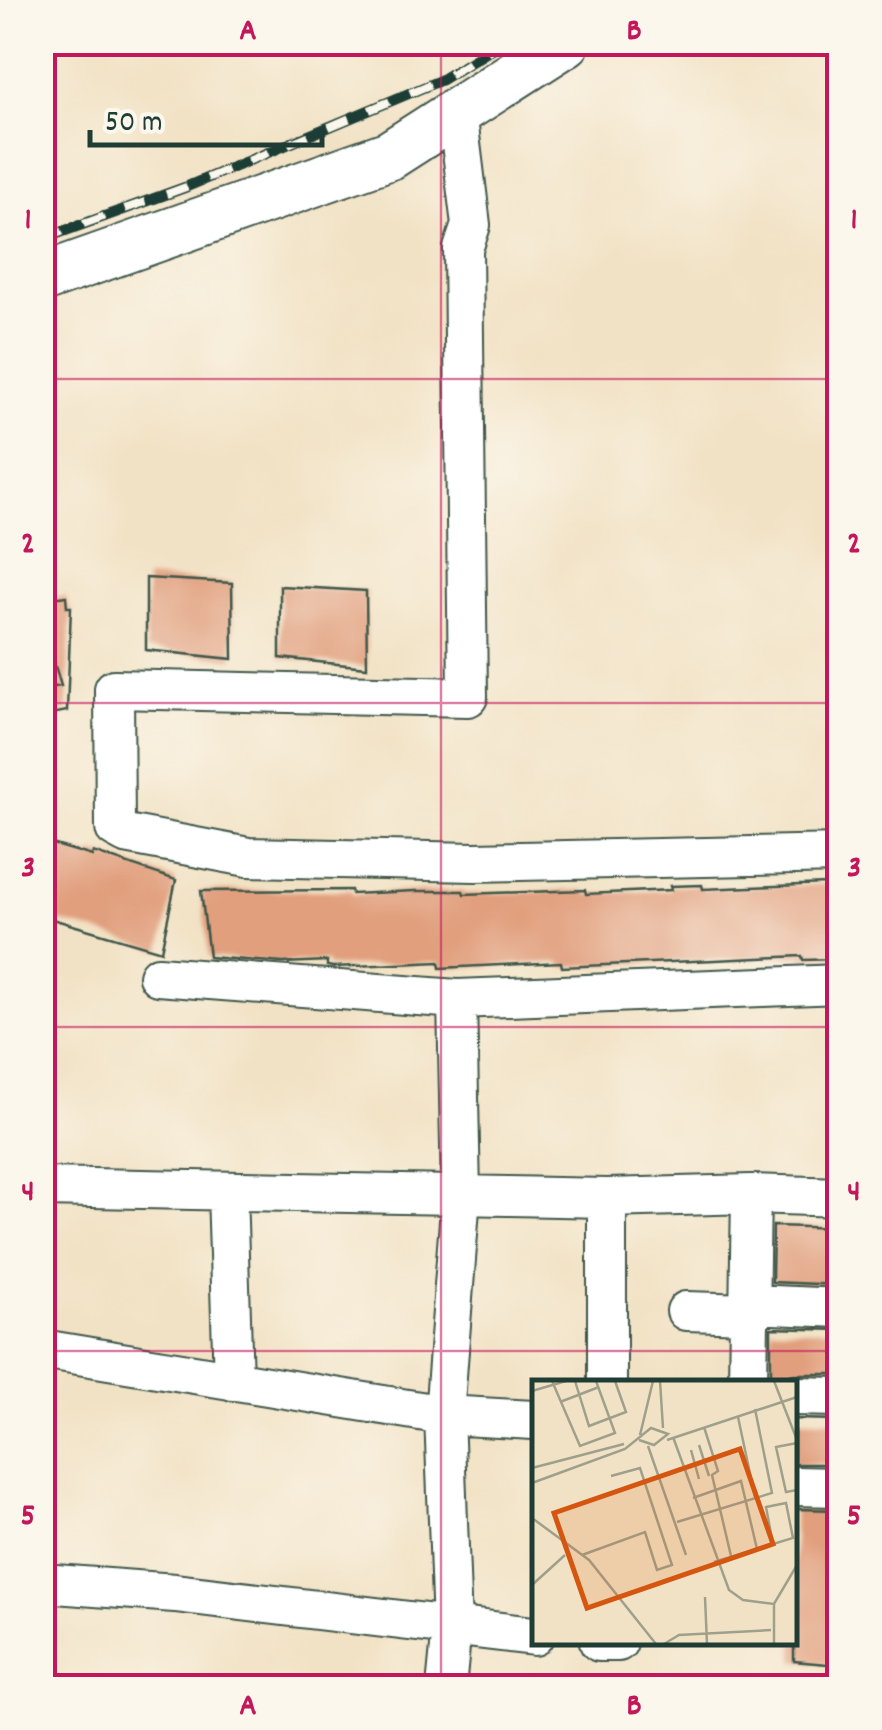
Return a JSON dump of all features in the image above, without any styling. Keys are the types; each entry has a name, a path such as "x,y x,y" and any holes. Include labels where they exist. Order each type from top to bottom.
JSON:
{"street":[{"path":"42,278 390,154 566,42"},
{"path":"457,112 471,225 462,250 468,696 114,689 115,828 126,834 248,857 476,862 840,854"},
{"path":"158,976 458,999 840,984"},
{"path":"446,1688 452,1627 444,1416 461,1195 458,999"},
{"path":"42,1187 607,1198 751,1194 840,1197"},
{"path":"227,1191 233,1381"},
{"path":"748,1380 751,1194"},
{"path":"607,1198 607,1380"},
{"path":"686,1310 840,1308"},
{"path":"42,1349 444,1416 532,1420"},
{"path":"797,1396 840,1397"},
{"path":"797,1486 840,1487"},
{"path":"42,1583 176,1592 532,1636"}],"building":[{"path":"146,578 232,583 233,659 146,650"},
{"path":"280,586 366,591 367,667 280,658"},
{"path":"66,596 67,607 71,607 67,711 42,716 42,689 61,686 48,642 42,642 45,599"},
{"path":"42,841 92,856 93,852 176,880 161,951 42,916"},
{"path":"826,884 828,892 840,892 840,950 836,950 836,959 803,960 802,956 562,967 561,962 440,968 439,962 334,967 327,966 327,961 283,963 209,957 201,891 464,894 585,890 586,894 671,890 670,886 702,885 703,889"},
{"path":"773,1226 840,1228 840,1285 772,1282"},
{"path":"771,1328 840,1330 840,1374 794,1374 771,1380"},
{"path":"797,1419 840,1420 840,1464 797,1464"},
{"path":"797,1509 840,1510 838,1665 794,1661"}],"railway":[{"path":"42,239 186,187 441,80 503,42"}]}
